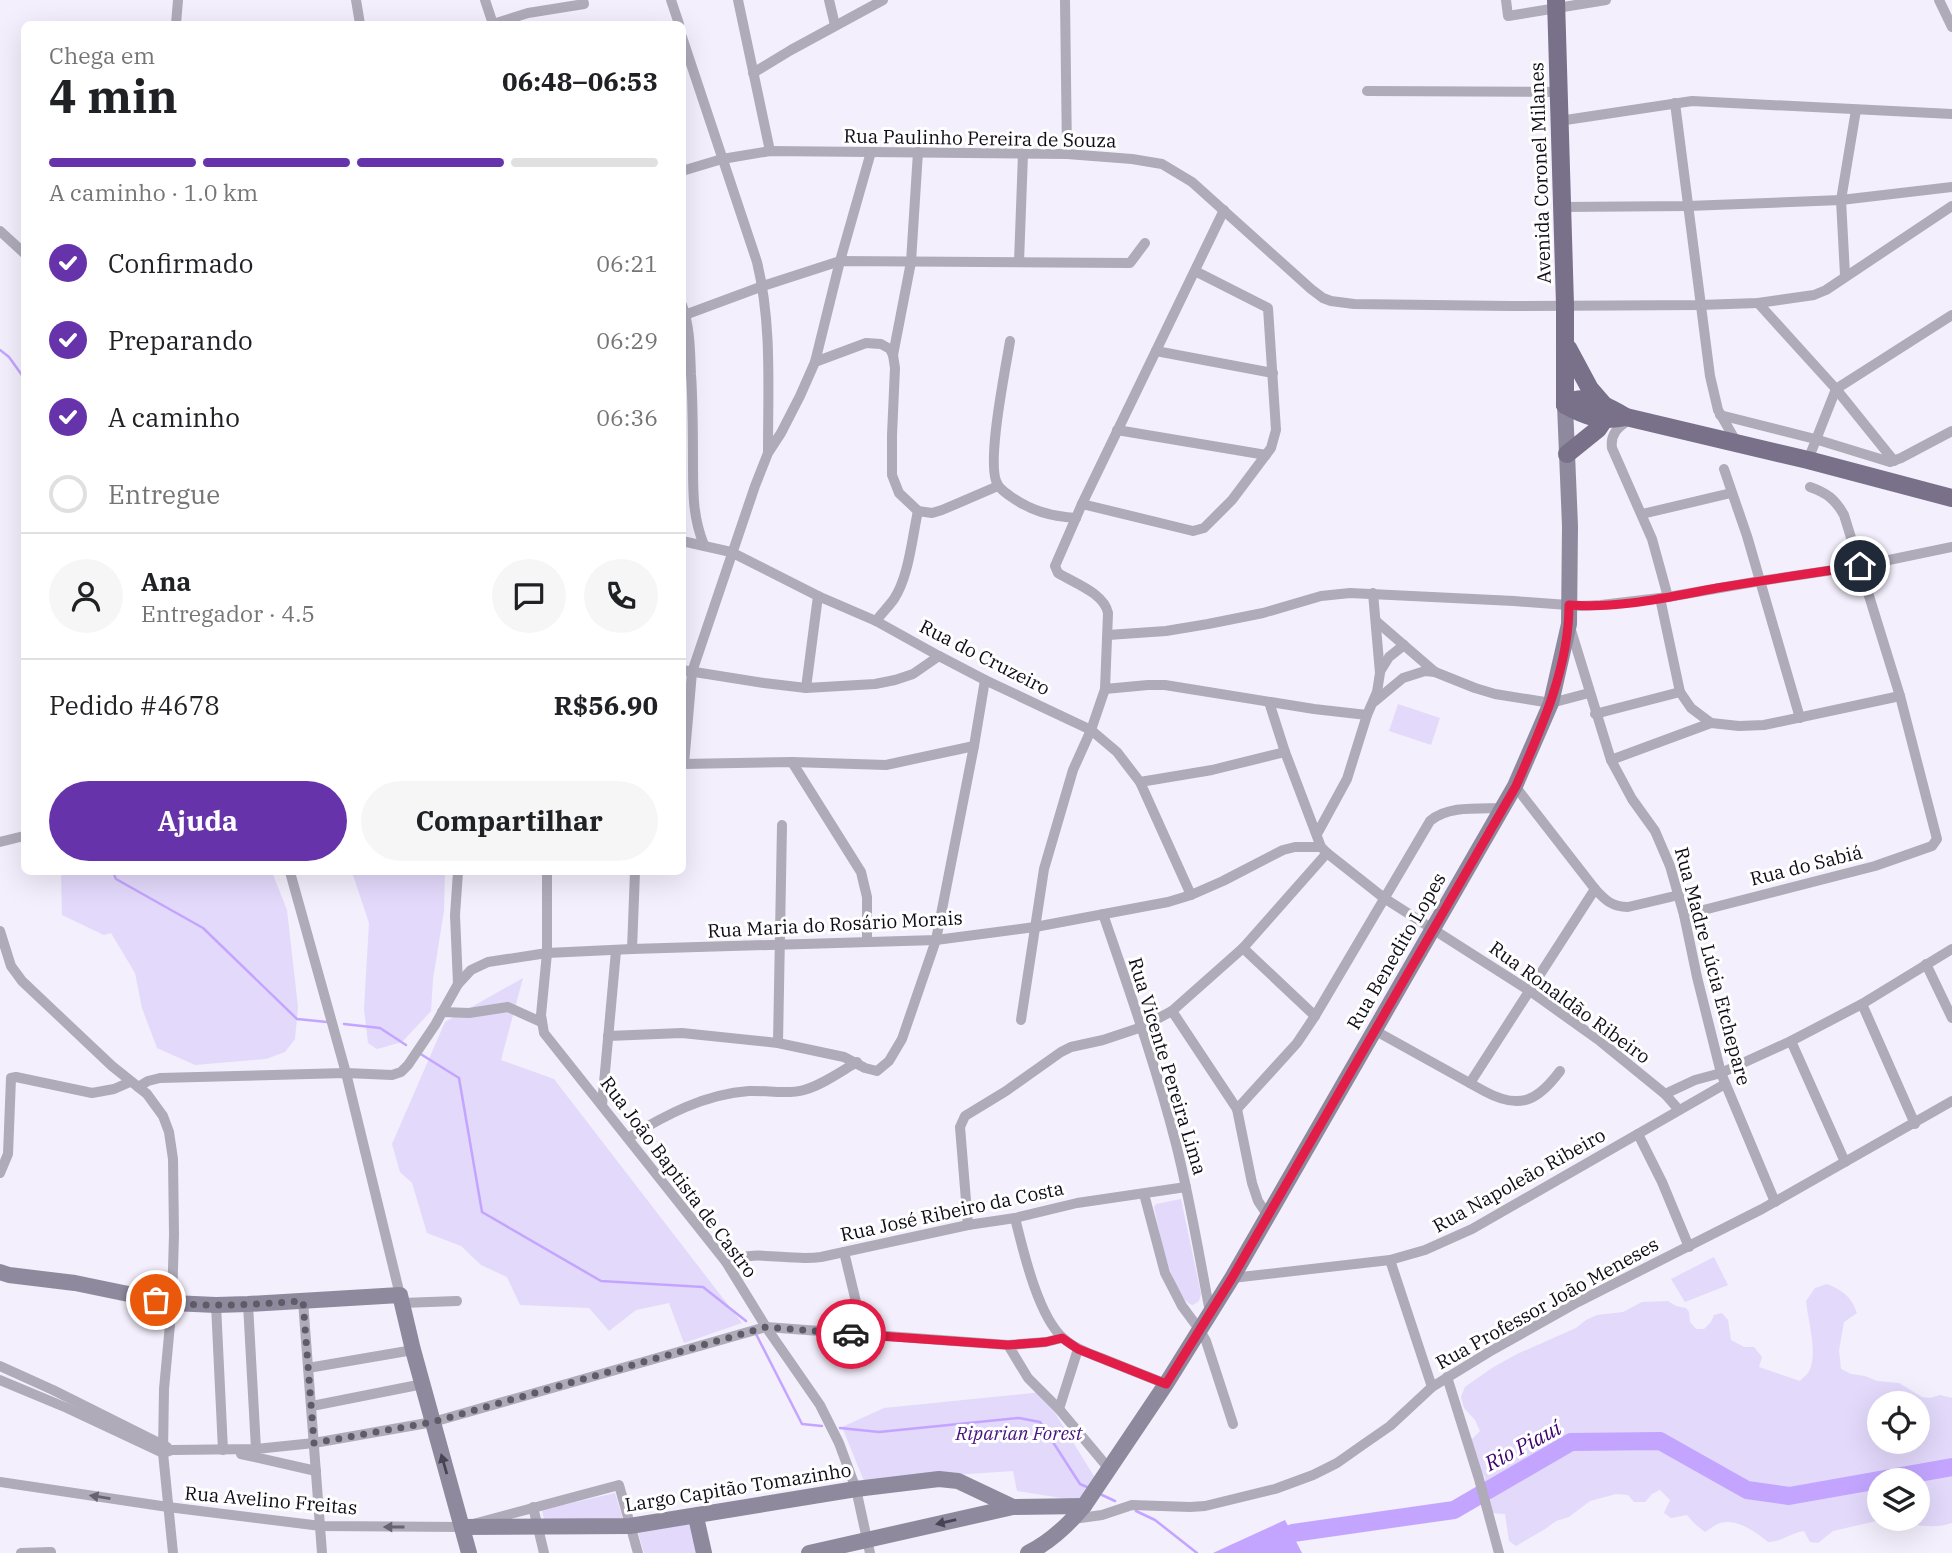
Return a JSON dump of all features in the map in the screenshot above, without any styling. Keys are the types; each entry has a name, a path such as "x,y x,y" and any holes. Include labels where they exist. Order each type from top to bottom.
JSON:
{"main road":[{"name":"Avenida Coronel Milanes","path":"1556,4 1566,345"},
{"name":"Rua Benedito Lopes","path":"1028,1553 1040,1547 1079,1513 1166,1384 1232,1278 1516,786 1550,703 1569,624 1566,345"},
{"path":"1566,345 1603,412 1598,429 1567,454"},
{"path":"1565,405 1575,400 1583,400 1603,412 1808,460 1952,498"},
{"path":"0,1272 172,1303 216,1305 401,1299 469,1553"},
{"name":"Largo Capitão Tomazinho","path":"462,1527 630,1526 856,1489 949,1479 969,1485 1013,1507"},
{"path":"808,1553 868,1546 1013,1507 1079,1513"},
{"path":"696,1517 704,1553"}],"street":[{"path":"176,21 178,0"},
{"path":"356,0 360,21"},
{"path":"485,0 492,21"},
{"path":"503,21 528,13 584,4 583,0"},
{"path":"671,0 677,21"},
{"path":"738,0 769,152"},
{"path":"830,0 835,25"},
{"path":"753,73 883,0"},
{"path":"1065,0 1067,154"},
{"path":"1506,0 1508,16 1556,4 1606,0"},
{"path":"1939,0 1952,27"},
{"path":"686,49 763,286 769,355 768,453"},
{"path":"1367,90 1558,92"},
{"path":"1559,121 1692,101 1952,114"},
{"path":"1675,103 1699,305 1714,399 1737,443"},
{"path":"1846,275 1841,200 1856,110"},
{"name":"Rua Paulinho Pereira de Souza","path":"686,170 722,159 769,152 1067,154 1162,164 1192,182 1323,298 1354,304 1401,306 1699,305 1758,303 1814,295 1826,290 1952,205"},
{"path":"686,694 687,671 747,507 768,453 794,409 815,362 871,152"},
{"path":"918,152 911,262 893,355 895,368 892,475 900,493 923,513 942,510 998,486"},
{"path":"1019,262 1023,154"},
{"path":"1562,207 1688,206 1841,200 1952,187"},
{"path":"1021,1020 1044,869 1073,770 1105,689 1108,613 1105,603 1058,573 1055,564 1224,210"},
{"path":"0,231 21,250"},
{"path":"686,311 840,261 1130,263 1144,243"},
{"path":"1082,504 1198,530 1208,524 1232,500 1266,456 1275,438 1268,308 1195,271"},
{"path":"1758,303 1836,389 1894,461"},
{"path":"1808,460 1836,389 1952,315"},
{"path":"686,324 691,354 693,505 697,528 704,545"},
{"path":"1010,341 993,466 998,486 1033,510 1076,518"},
{"path":"815,362 866,343 887,346 893,355"},
{"path":"1156,351 1273,373"},
{"path":"1720,415 1815,439 1885,461 1894,461 1952,431"},
{"path":"1629,418 1613,435 1612,448 1642,514 1657,556 1680,692 1691,708 1711,723"},
{"path":"1117,430 1266,456"},
{"path":"1724,469 1800,718"},
{"path":"1611,760 1711,723 1749,727 1900,696 1844,515 1824,492 1810,487"},
{"path":"1642,514 1731,493"},
{"path":"876,621 894,600 902,582 918,511"},
{"name":"Rua do Cruzeiro","path":"686,542 731,552 818,596 876,621 985,680 1091,730 1117,752 1140,782 1191,895"},
{"path":"1108,635 1166,631 1208,624 1263,613 1321,596 1350,593 1601,605 1664,598 1860,566 1952,547"},
{"path":"1317,834 1347,779 1379,683 1373,593"},
{"path":"806,688 818,596"},
{"path":"1376,621 1435,672 1494,694 1550,703 1589,693"},
{"name":"Rua Madre Lúcia Etchepare","path":"1569,624 1611,760 1632,799 1664,848 1679,895 1723,1079 1775,1202"},
{"path":"1380,673 1389,657 1404,645"},
{"path":"687,671 806,688 875,684 913,674 939,656"},
{"path":"1374,702 1403,678 1416,673 1435,672"},
{"path":"608,1036 682,1033 778,1043 844,1057 877,1071 885,1066 902,1039 936,940 985,680"},
{"path":"1105,689 1165,685 1367,715"},
{"path":"1595,714 1680,692"},
{"name":"Rua do Sabiá","path":"1684,915 1875,866 1935,844 1937,835 1900,696"},
{"path":"968,1225 960,1127 965,1116 1061,1052 1142,1027 1172,1011 1243,948 1324,850 1285,752 1269,702"},
{"path":"686,764 792,762 886,765 974,746"},
{"path":"1140,782 1212,770 1285,752"},
{"path":"792,762 860,872 867,897 867,942"},
{"path":"1516,786 1595,890 1608,902 1620,907 1679,895"},
{"path":"1237,1109 1297,1043 1424,830 1435,817 1455,811 1504,808"},
{"path":"778,1043 782,825"},
{"path":"0,842 21,837"},
{"name":"Rua Maria do Rosário Morais","path":"346,1073 401,1072 443,1012 458,984 471,971 488,962 547,953 936,940 1035,927 1168,902 1191,895 1283,850 1296,847 1324,850"},
{"name":"Rua Ronaldão Ribeiro","path":"1324,850 1384,898 1530,991 1600,1041 1665,1094 1679,1110"},
{"path":"291,875 346,1073 401,1299 457,1301"},
{"path":"458,875 454,915 458,984"},
{"path":"443,1012 469,1013 508,1007 541,1022 547,953 547,875"},
{"path":"632,949 635,875"},
{"path":"1471,1083 1595,890"},
{"name":"Rua Vicente Pereira Lima","path":"1103,914 1142,1027 1166,1108 1186,1187 1210,1312"},
{"path":"0,931 12,966 22,981 147,1094 158,1108 169,1132 174,1186 172,1303 164,1389 168,1507 173,1553"},
{"path":"1243,948 1315,1016"},
{"name":"Rua Napoleão Ribeiro","path":"1232,1278 1390,1260 1425,1250 1472,1229 1679,1110 1723,1079 1862,1004 1952,949"},
{"path":"603,1105 616,951"},
{"path":"1927,964 1952,1018"},
{"path":"1862,1004 1915,1124"},
{"path":"1172,1011 1237,1109 1252,1183 1258,1201 1268,1216"},
{"name":"Rua João Baptista de Castro","path":"541,1022 548,1039 726,1262 766,1327 820,1405 839,1443 856,1489 868,1546"},
{"path":"1374,1030 1497,1099 1506,1101 1523,1101 1542,1092 1560,1071"},
{"path":"1791,1041 1846,1162"},
{"path":"628,1138 657,1120 704,1100 748,1091 800,1091 813,1087 857,1062"},
{"path":"0,1172 8,1154 11,1078 92,1093 160,1078 346,1073"},
{"path":"1665,1094 1695,1080 1723,1079"},
{"name":"Rua Professor João Meneses","path":"1079,1513 1102,1515 1132,1505 1205,1506 1291,1484 1337,1463 1390,1426 1432,1387 1447,1377 1578,1302 1775,1202 1952,1101"},
{"path":"1638,1134 1662,1182 1689,1247"},
{"name":"Rua José Ribeiro da Costa","path":"726,1262 738,1256 757,1255 804,1259 968,1225 1015,1219 1077,1203 1186,1187"},
{"path":"1144,1194 1165,1273 1182,1306 1206,1341 1233,1424"},
{"path":"1015,1219 1039,1297 1062,1338 1078,1349 1166,1384"},
{"path":"844,1252 863,1335"},
{"path":"1390,1260 1432,1387"},
{"path":"303,1301 322,1553"},
{"path":"248,1304 256,1449"},
{"path":"216,1305 226,1451"},
{"path":"0,1366 50,1395 166,1449 226,1451 314,1443 433,1422 766,1327 1008,1345 1062,1338"},
{"path":"1008,1345 1028,1378 1059,1409 1110,1470"},
{"path":"1059,1409 1078,1349"},
{"path":"309,1368 413,1350"},
{"path":"1447,1377 1499,1553"},
{"path":"0,1380 50,1395"},
{"path":"312,1406 423,1384"},
{"path":"226,1451 316,1471"},
{"name":"Rua Avelino Freitas","path":"0,1482 321,1526 462,1527 619,1485 630,1526"},
{"path":"533,1507 544,1553"},
{"path":"630,1526 638,1553"},
{"path":"21,1553 51,1552"}],"green space":[{"path":"1398,704 1440,718 1431,745 1389,731"},
{"path":"61,875 273,875 287,910 298,1007 295,1039 285,1052 266,1059 195,1065 157,1048 142,1008 135,973 111,933 104,935 62,915"},
{"path":"353,875 445,875 444,911 433,979 431,1011 402,1042 377,1049 368,1043 364,1009 369,923"},
{"path":"523,978 501,1060 554,1079 742,1323 684,1343 669,1303 636,1310 609,1331 589,1308 520,1305 507,1277 481,1265 461,1246 427,1233 412,1183 400,1172 392,1144 445,1022"},
{"path":"1181,1199 1201,1294 1199,1301 1193,1305 1186,1301 1173,1278 1154,1207 1156,1204"},
{"path":"1714,1257 1728,1285 1685,1302 1671,1279"},
{"path":"1827,1284 1846,1295 1857,1313 1844,1322 1839,1350 1841,1369 1877,1381 1899,1383 1912,1391 1867,1391 1867,1454 1930,1454 1930,1398 1940,1395 1952,1398 1952,1523 1930,1526 1930,1468 1867,1468 1867,1523 1833,1531 1818,1543 1810,1542 1804,1531 1768,1542 1752,1530 1733,1522 1720,1523 1705,1532 1687,1515 1671,1518 1664,1513 1670,1500 1660,1490 1645,1502 1634,1502 1628,1495 1616,1494 1590,1501 1569,1517 1556,1521 1516,1546 1509,1541 1505,1514 1491,1513 1485,1477 1475,1463 1471,1440 1480,1431 1475,1420 1464,1408 1461,1397 1465,1387 1517,1354 1576,1328 1597,1315 1623,1312 1642,1302 1668,1301 1686,1308 1690,1322 1696,1329 1704,1329 1714,1315 1722,1313 1728,1320 1731,1340 1744,1347 1754,1347 1762,1357 1759,1367 1800,1381 1808,1373 1813,1357 1806,1301 1815,1288"},
{"name":"Riparian Forest","path":"1042,1392 1097,1481 1080,1501 1017,1491 1013,1471 864,1481 842,1427 884,1408"},
{"path":"615,1493 623,1519 544,1519 542,1510"},
{"path":"691,1523 698,1553 644,1553 638,1532"}],"shaded area":[{"path":"1285,1520 1302,1553 1213,1553"}],"waterway":[{"path":"0,350 9,357 21,374"},
{"path":"114,875 116,879 203,928 297,1019 327,1022"},
{"path":"344,1024 380,1028 406,1045"},
{"path":"419,1053 459,1078 482,1212 601,1281 703,1287 746,1321"},
{"path":"756,1334 802,1424 822,1426"},
{"path":"840,1428 879,1432 1019,1418 1040,1422 1080,1484 1087,1487"},
{"name":"Rio Piauí","path":"1235,1553 1293,1533 1454,1510 1571,1442 1660,1441 1747,1490 1789,1496 1952,1467"},
{"path":"1102,1495 1115,1501"},
{"path":"1136,1511 1155,1520 1197,1553"}],"way so far":[{"path":"156,1300 216,1305 303,1301 314,1443 433,1422 766,1327 851,1334"}],"route":[{"path":"851,1334 1008,1345 1062,1338 1078,1349 1166,1384 1232,1278 1516,786 1550,703 1569,624 1569,605 1601,605 1660,598 1860,566"}]}
